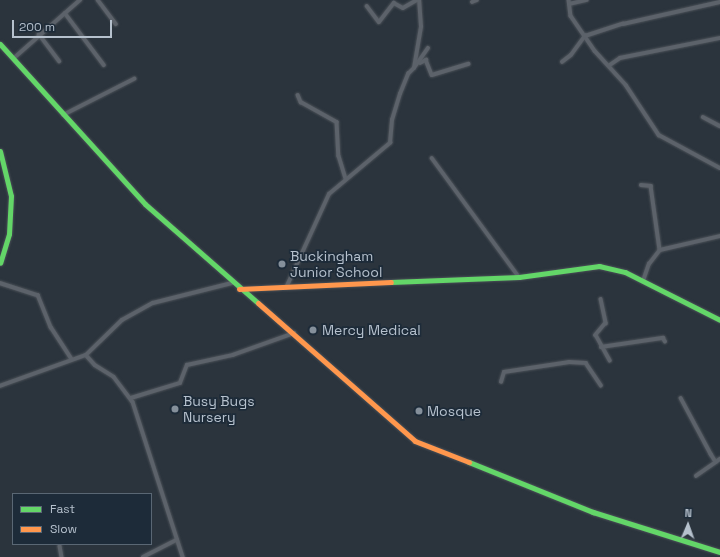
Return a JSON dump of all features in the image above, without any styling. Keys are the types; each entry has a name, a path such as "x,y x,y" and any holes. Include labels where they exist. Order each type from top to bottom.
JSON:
{"street":[{"path":"14,58 39,34 80,0"},
{"path":"98,0 116,24"},
{"path":"367,6 379,22 394,3 403,8 418,0 421,27 414,68"},
{"path":"472,2 477,0"},
{"path":"587,0 569,2 571,16 585,36 610,65 658,135 720,168"},
{"path":"562,62 571,55 585,36 623,24 720,2"},
{"path":"65,13 104,65"},
{"path":"39,34 59,61"},
{"path":"610,65 620,58 720,38"},
{"path":"0,44 145,204 238,289 294,334 343,381 415,441 593,512 657,530 720,552"},
{"path":"420,63 428,48"},
{"path":"286,289 329,194 390,143 392,120 408,74 420,63 426,60 432,75 468,64"},
{"path":"63,115 134,79"},
{"path":"298,95 300,102 337,122 339,156 346,179"},
{"path":"703,117 720,126"},
{"path":"0,151 9,181 11,214 9,234 0,263"},
{"path":"432,158 519,276"},
{"path":"641,186 651,186 660,250"},
{"path":"643,281 649,264 660,250 720,236"},
{"path":"238,289 286,289 519,276 588,266 610,267 643,281 720,320"},
{"path":"0,283 38,295 51,327 72,359"},
{"path":"0,386 86,355 133,312 153,303 232,283"},
{"path":"601,299 606,323 596,335 601,347 610,360"},
{"path":"131,398 180,383 187,365 233,355 294,334"},
{"path":"601,347 663,338 665,341"},
{"path":"86,355 95,365 114,377 131,398 183,557"},
{"path":"501,382 504,372 569,362 586,364 601,385"},
{"path":"681,398 718,460 696,476"},
{"path":"143,557 177,540"},
{"path":"60,546 62,557"}],"traffic: fast":[{"path":"0,44 145,204 258,303"},
{"path":"0,151 11,196 9,234 0,263"},
{"path":"391,282 519,277 599,266 625,272 720,320"},
{"path":"469,462 593,512 720,552"}],"traffic: slow":[{"path":"239,289 391,282"},
{"path":"258,303 415,441 469,462"}],"place":[{"name":"Buckingham Junior School","path":"282,264"},
{"name":"Mercy Medical","path":"313,330"},
{"name":"Busy Bugs Nursery","path":"175,409"},
{"name":"Mosque","path":"419,411"}]}
